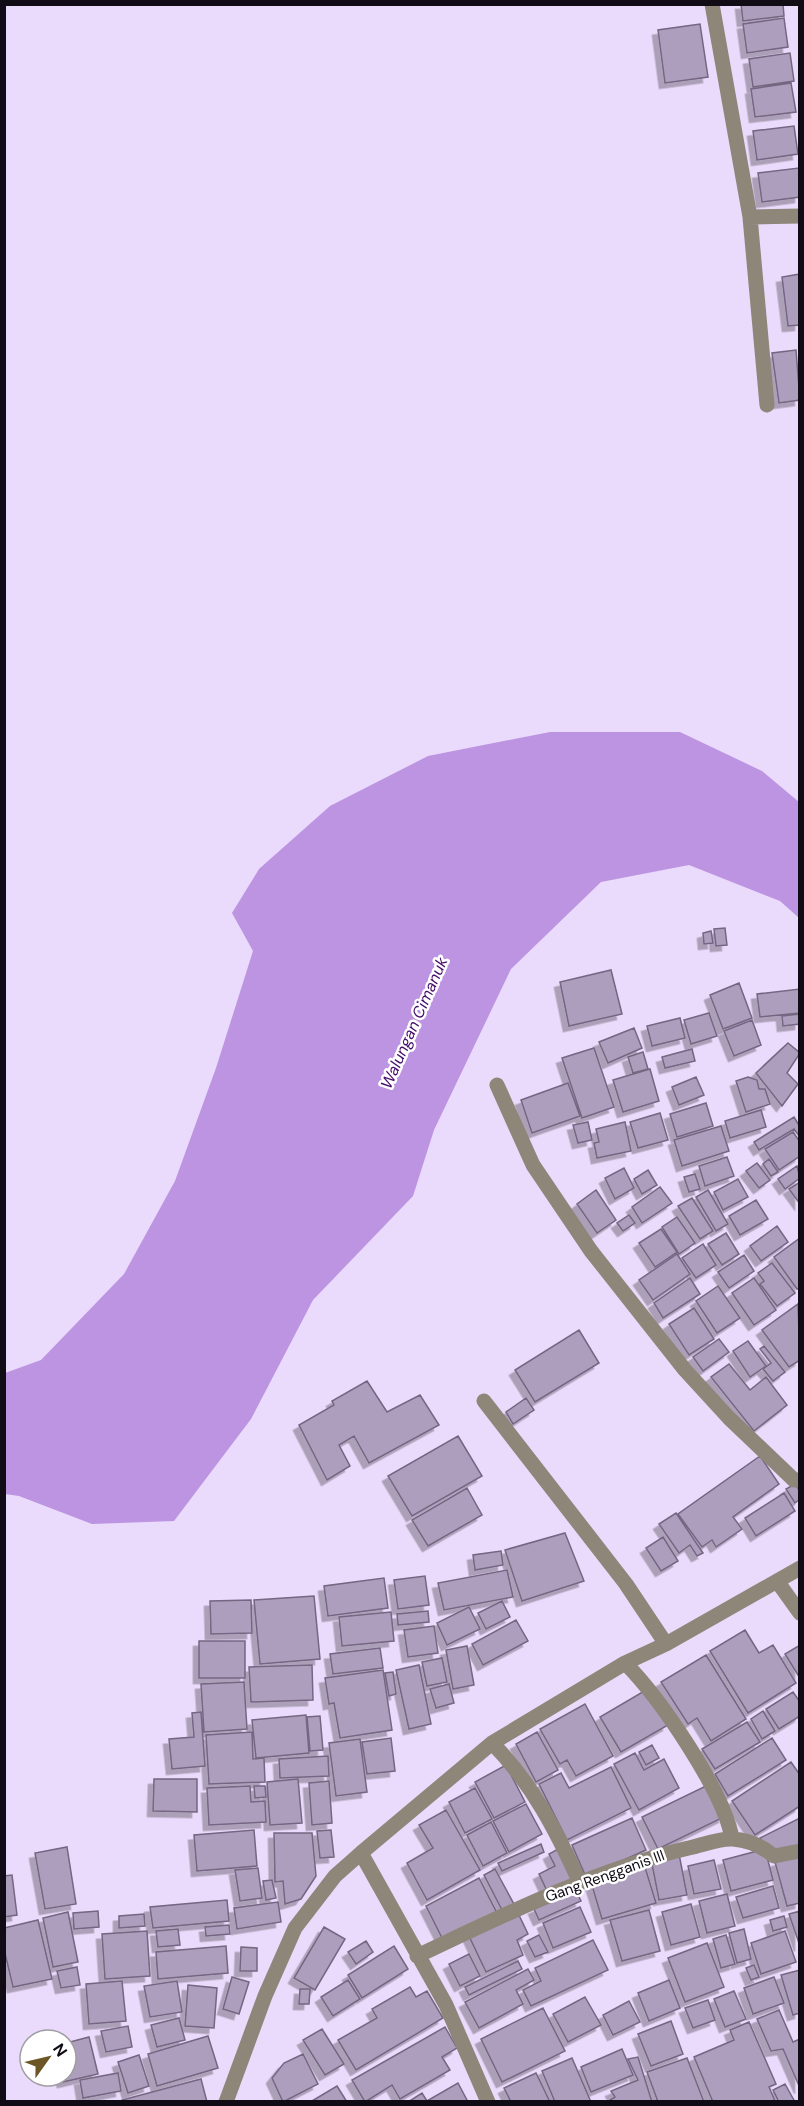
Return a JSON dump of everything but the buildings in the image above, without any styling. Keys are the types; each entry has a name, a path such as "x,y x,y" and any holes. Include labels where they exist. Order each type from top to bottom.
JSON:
{"street":[{"path":"712,4 750,217 767,405"},
{"path":"750,217 800,216"},
{"path":"497,1085 532,1166 591,1251 685,1370 737,1426 794,1480 800,1480"},
{"path":"484,1401 626,1584 666,1644"},
{"path":"226,2102 265,1996 295,1928 335,1876 492,1743 625,1663 666,1644 800,1568"},
{"path":"777,1581 800,1613"},
{"path":"625,1663 641,1679 688,1746 729,1821 732,1838"},
{"path":"492,1743 510,1761 538,1799 580,1883"},
{"name":"Gang Rengganis III","path":"417,1956 580,1883 662,1854 732,1838 762,1847 774,1856 800,1851"},
{"path":"361,1852 446,2005 488,2102"}],"water":[{"name":"Walungan Cimanuk","path":"550,732 680,732 762,771 799,802 799,918 780,901 689,865 601,882 511,969 434,1130 413,1196 313,1300 251,1419 174,1521 92,1524 19,1496 5,1494 5,1373 41,1360 124,1274 175,1181 216,1068 253,951 232,913 259,869 330,806 428,756"}]}
